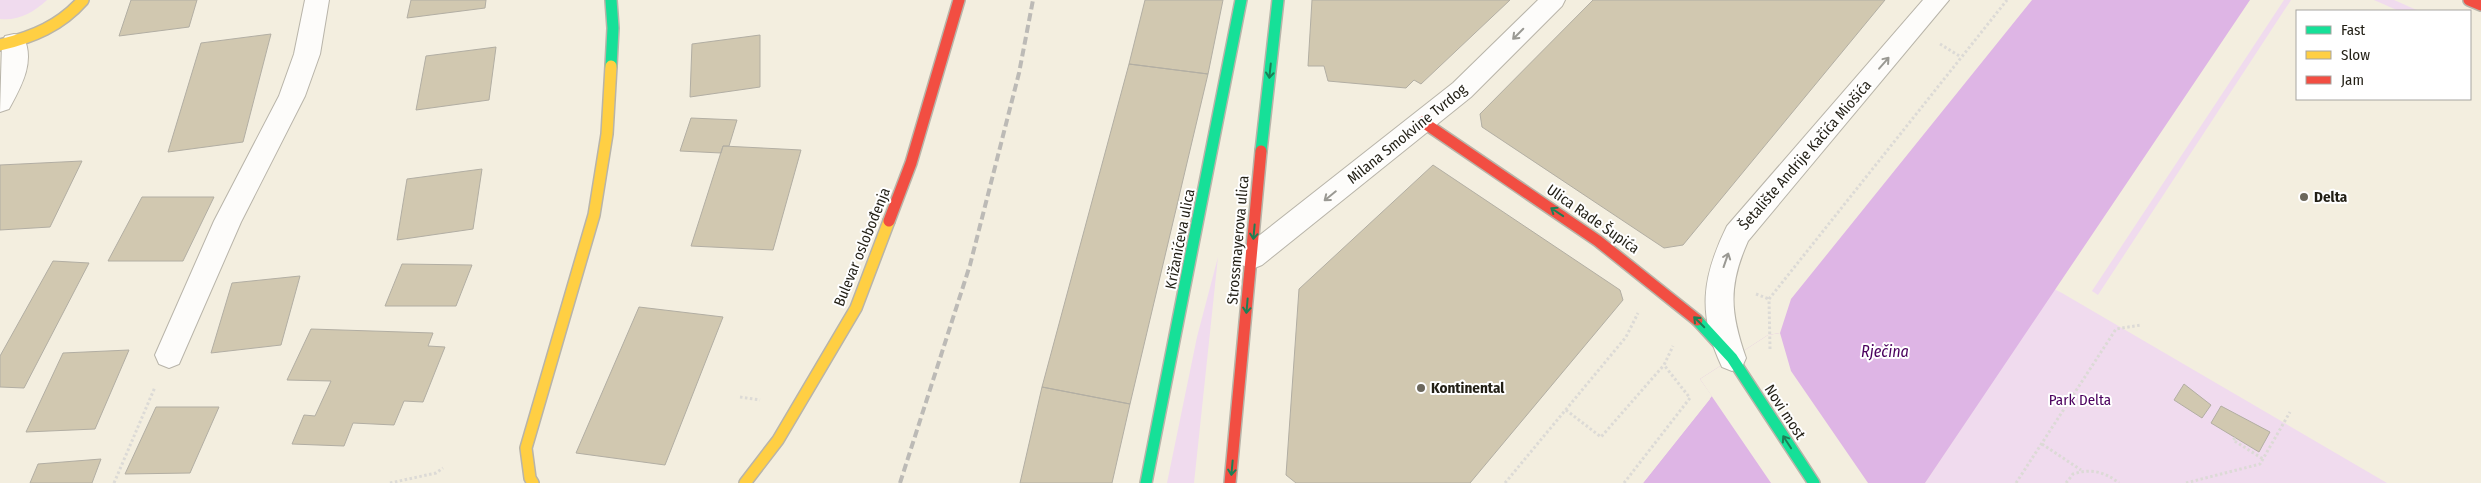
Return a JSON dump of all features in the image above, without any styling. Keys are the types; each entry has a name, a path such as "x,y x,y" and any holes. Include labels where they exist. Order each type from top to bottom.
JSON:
{"street":[{"path":"0,102 10,84 17,64 7,44 58,24 77,9 83,0"},
{"path":"169,355 228,221 292,96 307,54 317,0"},
{"path":"534,483 530,478 526,448 594,215 606,143 613,28 611,0"},
{"name":"Bulevar oslobođenja","path":"744,483 778,440 856,308 911,163 960,0"},
{"name":"Križanićeva ulica","path":"1146,483 1240,0"},
{"name":"Strossmayerova ulica","path":"1230,483 1278,0"},
{"name":"Milana Smokvine Tvrdog","path":"1252,257 1465,87 1553,0"},
{"path":"2469,0 2481,5"},
{"name":"Šetalište Andrije Kačića Miošića","path":"1732,358 1719,324 1717,303 1725,260 1736,234 1934,1"},
{"name":"Ulica Rade Šupića","path":"1423,122 1593,236 1650,278 1701,324 1732,358"},
{"name":"Novi most","path":"1732,358 1814,483"}],"path":[{"path":"1768,335 1769,299 2006,0"},
{"path":"1937,43 1961,56"},
{"path":"1749,292 1769,299"},
{"path":"1505,483 1626,337 1640,306"},
{"path":"1638,313 1646,318"},
{"path":"2016,483 2116,330 2141,325"},
{"path":"1566,410 1601,437 1664,364 1674,346 1667,339"},
{"path":"114,483 169,355"},
{"path":"1624,483 1690,398 1664,364"},
{"path":"740,397 761,400"},
{"path":"2186,483 2260,464 2290,412"},
{"path":"2235,438 2233,440 2263,458"},
{"path":"2042,444 2081,470"},
{"path":"390,483 436,473 443,468"},
{"path":"2066,483 2073,474 2081,470 2104,473 2118,483"}],"green space":[{"path":"0,0 47,0 26,15 14,19 0,19"},
{"path":"2284,0 2291,0 2098,295 2092,291"},
{"path":"2374,0 2394,0 2417,10 2397,10"},
{"path":"1218,257 1194,483 1167,483 1197,337"},
{"name":"Park Delta","path":"2054,289 2062,293 2387,483 1925,483"}],"water":[{"name":"Rječina","path":"2032,0 2250,0 1925,483 1643,483 1712,396 1700,379 1768,335 1780,333 1791,299"}],"pier":[{"path":"1780,333 1791,371 1868,483 1771,483 1700,379 1768,335"},
{"path":"1708,397 1710,399 1643,483 1641,483"}],"building":[{"path":"131,0 197,0 189,27 119,36"},
{"path":"411,0 486,0 485,8 407,18"},
{"path":"1145,0 1223,0 1208,74 1129,64"},
{"path":"1312,0 1510,0 1421,84 1414,80 1406,88 1328,81 1324,66 1308,66"},
{"path":"1593,0 1885,0 1683,245 1664,248 1482,127 1480,114"},
{"path":"271,34 243,142 168,152 201,43"},
{"path":"760,35 760,87 690,97 692,44"},
{"path":"496,47 489,100 416,110 426,56"},
{"path":"1129,64 1208,74 1130,404 1042,387"},
{"path":"691,118 737,120 729,146 723,146 721,153 680,151"},
{"path":"723,146 801,150 773,250 691,246"},
{"path":"82,161 50,227 0,230 0,165"},
{"name":"Kontinental","path":"1433,165 1620,290 1623,300 1470,483 1296,483 1286,475 1299,289"},
{"path":"482,169 473,229 397,240 407,179"},
{"path":"142,197 214,197 183,261 108,261"},
{"path":"53,261 89,263 24,388 0,387 0,356"},
{"path":"402,264 472,265 456,306 385,306"},
{"path":"300,276 281,345 211,353 232,283"},
{"path":"639,307 723,317 665,465 576,453"},
{"path":"311,329 433,333 428,346 445,347 423,402 404,401 394,425 353,423 344,446 292,444 304,415 315,416 331,381 287,380"},
{"path":"129,350 95,429 26,432 63,353"},
{"path":"2184,384 2211,405 2202,418 2174,400"},
{"path":"1042,387 1130,404 1112,483 1020,483"},
{"path":"2221,406 2270,432 2259,452 2211,423"},
{"path":"156,407 219,407 190,473 125,474"},
{"path":"101,459 92,483 30,483 38,464"}],"railway":[{"path":"900,483 970,265 1019,73 1033,0"}],"traffic: fast":[{"path":"611,0 613,28 611,66"},
{"path":"1146,483 1241,0"},
{"path":"1261,151 1278,0"},
{"path":"1697,320 1732,358 1814,483"}],"traffic: slow":[{"path":"0,45 24,39 46,30 66,17 83,0"},
{"path":"533,483 530,478 526,448 594,215 607,134 611,66"},
{"path":"745,483 778,440 856,308 889,221"}],"traffic: jam":[{"path":"889,221 911,163 959,0"},
{"path":"2469,0 2481,5"},
{"path":"1423,122 1564,216 1632,266 1697,320"},
{"path":"1230,483 1261,151"}],"place":[{"name":"Delta","path":"2304,197"},
{"name":"Kontinental","path":"1421,388"}]}
